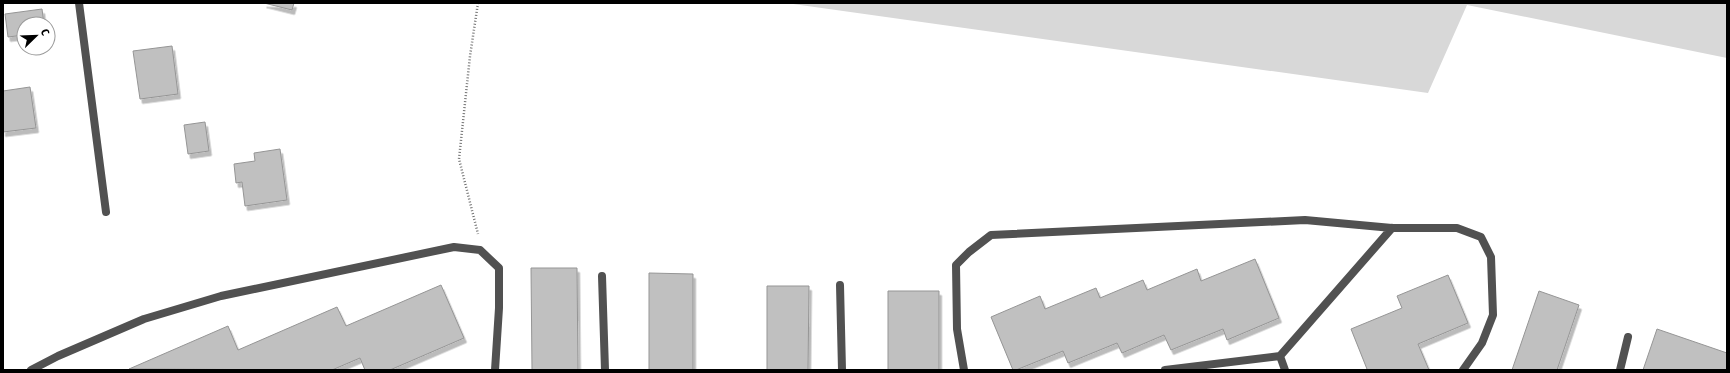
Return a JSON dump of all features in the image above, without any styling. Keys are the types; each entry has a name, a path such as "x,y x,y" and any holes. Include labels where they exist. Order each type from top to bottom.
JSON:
{"lane":[{"path":"80,3 106,212"},
{"path":"964,370 957,329 956,265 969,252 991,235 1305,220 1392,228 1457,228 1481,237 1491,257 1493,315 1482,342 1463,370"},
{"path":"1164,370 1280,356 1392,228"},
{"path":"31,370 58,356 144,319 221,296 454,246 480,250 499,268 499,308 495,370"},
{"path":"602,276 605,370"},
{"path":"840,285 842,370"},
{"path":"1620,370 1628,337"},
{"path":"1280,356 1285,370"}],"path":[{"path":"478,3 458,159 478,227 480,250"}],"shaded area":[{"path":"786,3 1727,3 1727,58 1467,5 1428,93"}],"building":[{"path":"264,3 294,3 292,10"},
{"path":"42,9 43,16 16,16 16,36 8,37 5,14"},
{"path":"172,46 178,94 140,99 133,51"},
{"path":"30,87 36,128 3,132 3,91"},
{"path":"205,122 209,151 188,154 184,125"},
{"path":"280,149 287,200 245,206 242,182 236,183 234,164 255,161 254,153"},
{"path":"1255,259 1279,318 1227,340 1223,329 1171,350 1164,335 1122,353 1117,343 1068,363 1063,351 1013,370 991,317 1040,296 1045,309 1096,288 1100,298 1143,280 1147,290 1197,269 1201,281"},
{"path":"531,268 577,268 578,370 532,370"},
{"path":"649,273 693,274 693,370 649,370"},
{"path":"1448,275 1468,323 1418,344 1429,370 1365,370 1367,369 1351,329 1402,308 1397,296"},
{"path":"441,285 464,338 390,370 365,370 360,358 332,370 129,369 228,326 238,350 337,307 346,326"},
{"path":"767,286 809,286 808,370 767,370"},
{"path":"888,291 939,291 939,370 888,370"},
{"path":"1539,291 1579,305 1557,370 1512,370"},
{"path":"1657,329 1727,353 1727,370 1643,370"}]}
